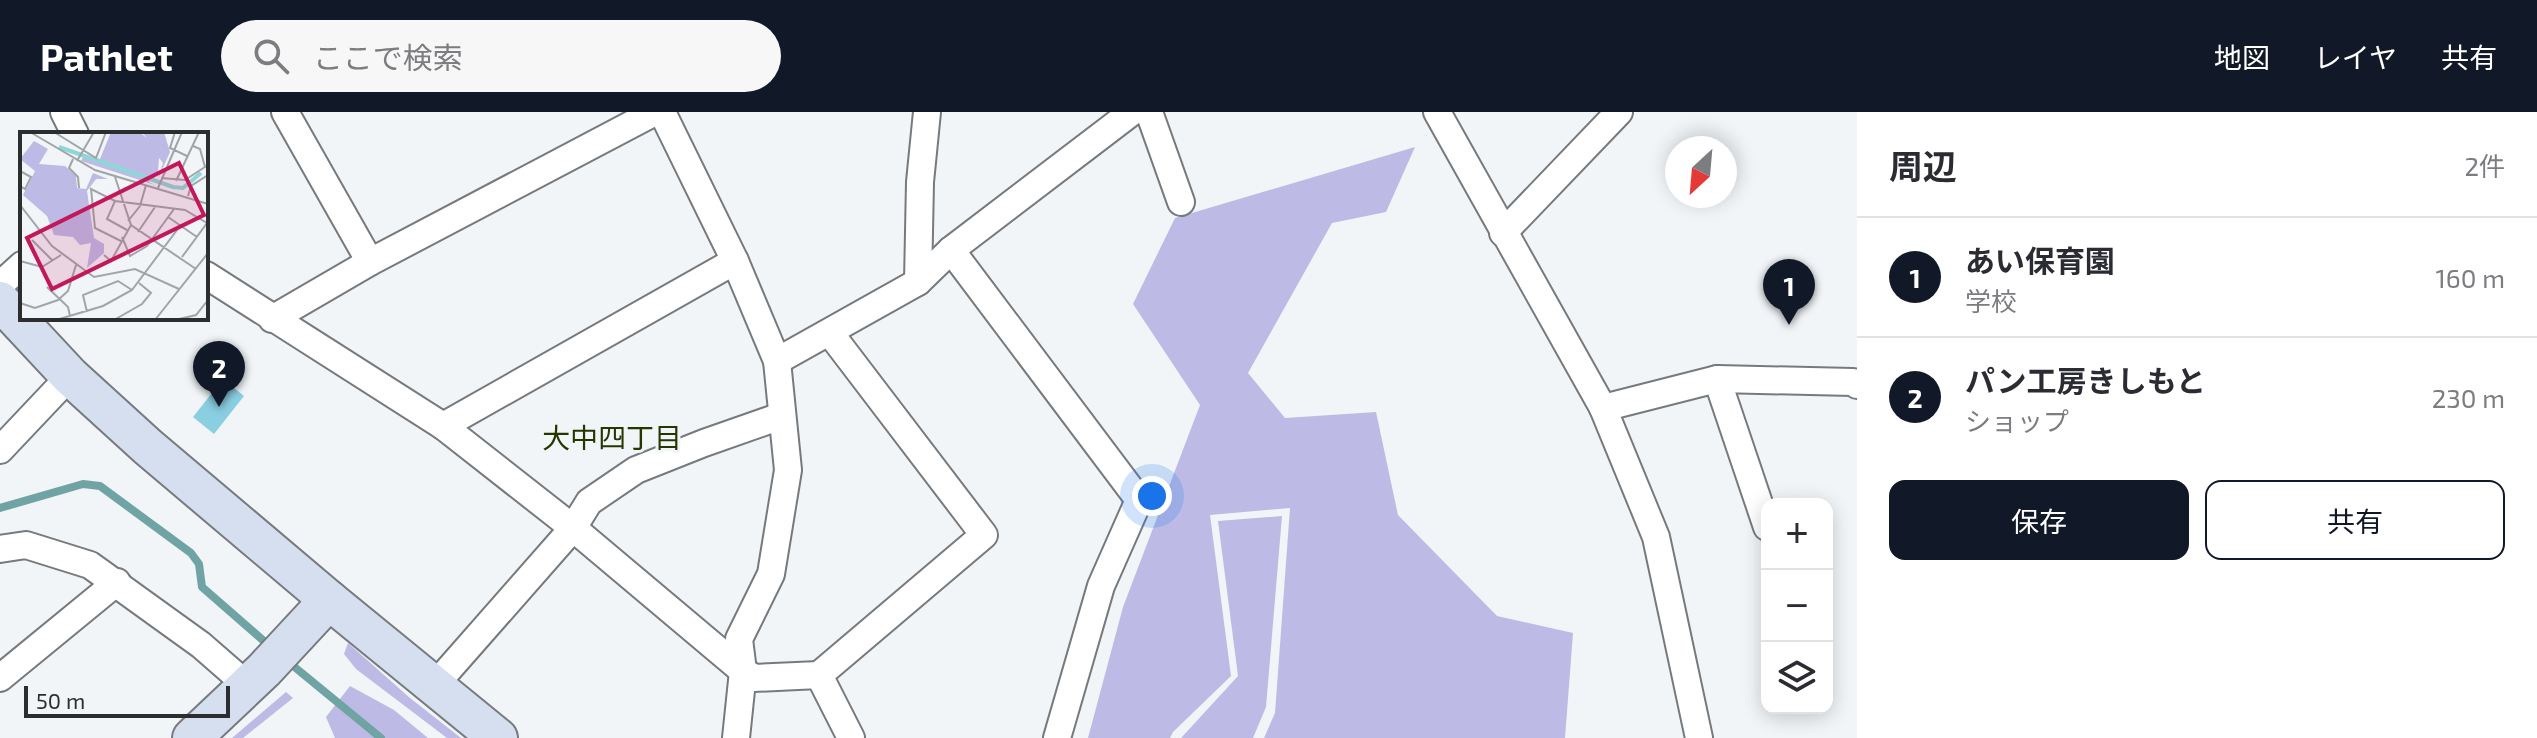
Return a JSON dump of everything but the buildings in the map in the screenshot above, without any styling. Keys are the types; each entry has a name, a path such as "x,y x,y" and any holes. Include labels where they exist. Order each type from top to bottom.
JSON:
{"street":[{"path":"64,112 74,132"},
{"path":"272,319 370,262 655,112"},
{"path":"662,112 735,261 777,361 788,470 771,574 739,639 743,671 736,738"},
{"path":"918,282 920,182 927,112"},
{"path":"777,361 918,282 951,250 1132,112"},
{"path":"1149,112 1181,202"},
{"path":"1437,112 1603,408 1656,537 1699,738"},
{"path":"1503,233 1619,112"},
{"path":"294,115 370,262"},
{"path":"951,250 1139,500 1101,586 1057,738"},
{"path":"443,426 735,261"},
{"path":"0,285 20,267"},
{"path":"208,276 443,426 573,528 754,678 819,675 984,535 830,333"},
{"path":"0,301 70,376 319,612 435,685 498,738"},
{"path":"0,450 70,376"},
{"path":"1603,408 1717,379 1853,382 1857,385"},
{"path":"1717,379 1761,509"},
{"path":"435,685 573,528 589,502 636,470 781,416"},
{"path":"0,549 26,545 90,565 201,645 256,678"},
{"path":"0,678 117,582"},
{"path":"192,738 256,678 319,612"},
{"path":"819,675 851,738"}],"shaded area":[{"path":"1415,147 1386,212 1332,223 1248,373 1285,418 1376,412 1398,515 1497,616 1573,633 1565,738 1264,738 1275,713 1290,508 1210,515 1231,676 1170,738 1088,738 1123,607 1200,405 1133,304 1175,218"},
{"path":"1282,516 1266,707 1253,738 1181,738 1238,676 1218,521"},
{"path":"348,643 461,738 447,738 356,669 344,654"},
{"path":"350,686 394,710 428,738 335,738 326,717"},
{"path":"286,692 293,698 243,738 232,738"}],"waterway":[{"path":"0,508 83,484 100,486 191,553 199,564 202,587 273,649"},
{"path":"286,660 381,738"}],"place":[{"name":"あい保育園","path":"1789,325"},
{"name":"パン工房きしもと","path":"219,407"}],"district":[{"name":"大中四丁目","path":"612,437"}]}
